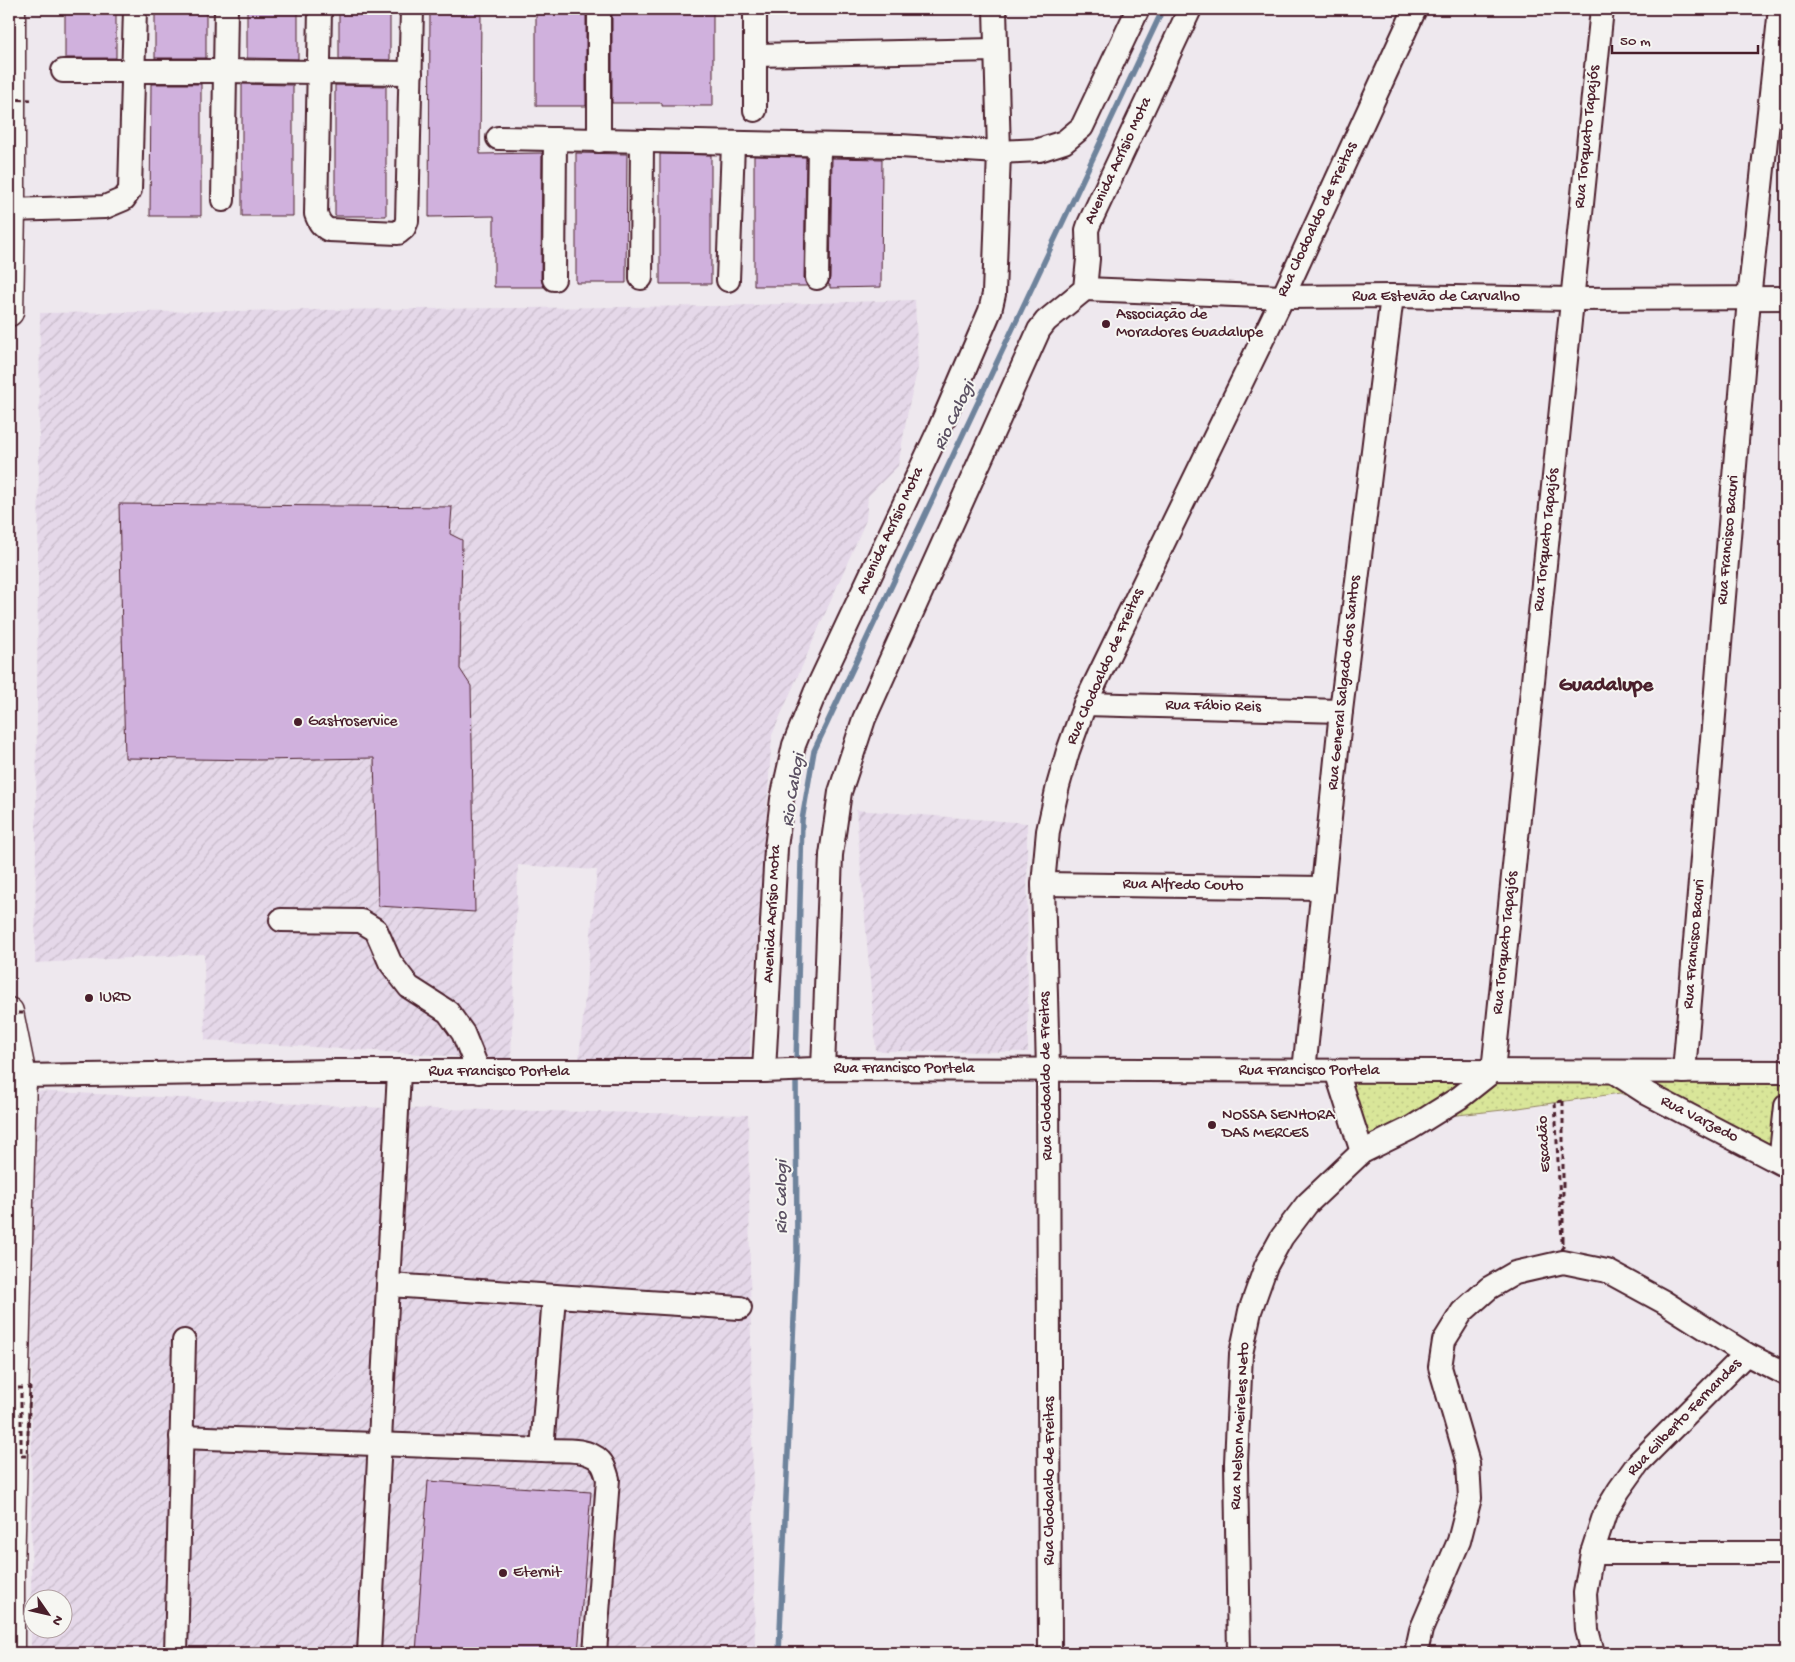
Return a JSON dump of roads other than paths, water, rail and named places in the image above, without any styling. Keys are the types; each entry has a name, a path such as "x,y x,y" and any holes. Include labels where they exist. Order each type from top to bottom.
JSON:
{"main road":[{"path":"9,312 11,9"},
{"path":"10,1653 10,1572 22,1076 14,1013"}],"street":[{"path":"11,210 105,207 116,204 124,199 130,190 135,9"},
{"path":"223,200 226,9"},
{"path":"320,9 316,214 319,223 329,230 398,232 404,228 407,221 412,73 412,9"},
{"path":"599,9 599,141"},
{"name":"Avenida Acrísio Mota","path":"769,1070 776,848 782,799 794,745 815,693 938,432 990,311 994,294 999,152 995,9"},
{"path":"498,138 900,146 999,152 1039,150 1064,142 1082,127 1138,9"},
{"name":"Avenida Acrísio Mota","path":"1085,289 1088,259 1087,230 1089,224 1190,9"},
{"name":"Rua Clodoaldo de Freitas","path":"1050,1653 1048,1070 1043,884 1048,831 1068,751 1085,704 1283,297 1415,9"},
{"name":"Rua Torquato Tapajós","path":"1493,1071 1602,9"},
{"name":"Rua Francisco Bacuri","path":"1684,1072 1749,298 1780,9"},
{"path":"755,10 755,110"},
{"path":"755,55 995,50"},
{"path":"63,71 412,73"},
{"path":"554,279 555,139"},
{"path":"641,278 642,142"},
{"path":"728,280 733,144"},
{"path":"817,278 819,145"},
{"path":"819,1069 831,855 840,792 864,719 1039,330 1046,321 1085,289"},
{"name":"Rua Estevão de Carvalho","path":"1085,289 1283,297 1786,298"},
{"name":"Rua General Salgado dos Santos","path":"1304,1071 1341,711 1392,296"},
{"name":"Rua Fábio Reis","path":"1085,704 1341,711"},
{"name":"Rua Alfredo Couto","path":"1043,884 1323,888"},
{"path":"281,920 361,921 376,930 390,962 409,987 448,1012 463,1033 479,1072"},
{"name":"Rua Francisco Portela","path":"22,1076 819,1069 1786,1072"},
{"path":"1336,1071 1362,1152"},
{"name":"Rua Nelson Meireles Neto","path":"1238,1653 1236,1463 1241,1354 1250,1311 1266,1266 1282,1237 1308,1204 1362,1152 1411,1128 1459,1098 1493,1071"},
{"path":"368,1653 399,1072"},
{"name":"Rua Varzedo","path":"1614,1072 1648,1094 1783,1164"},
{"path":"1783,1164 1786,1106"},
{"path":"1416,1653 1421,1630 1459,1541 1470,1498 1468,1463 1440,1367 1444,1341 1462,1312 1489,1288 1515,1272 1563,1262 1607,1271 1664,1302 1746,1354 1786,1374"},
{"path":"388,1285 740,1308"},
{"path":"542,1450 554,1296"},
{"path":"176,1653 184,1341"},
{"name":"Rua Gilberto Fernandes","path":"1593,1653 1587,1630 1585,1593 1592,1553 1605,1513 1639,1462 1746,1354"},
{"path":"181,1438 542,1450 582,1452 593,1456 600,1461 608,1479 595,1653"},
{"path":"1592,1553 1786,1553"}],"waterway":[{"name":"Rio Calogi","path":"796,1065 802,820 814,751 1163,9"},
{"name":"Rio Calogi","path":"779,1653 797,1251 796,1074"}],"place":[{"name":"Associação de Moradores Guadalupe","path":"1106,324"},
{"name":"Gastroservice","path":"298,722"},
{"name":"IURD","path":"89,998"},
{"name":"NOSSA SENHORA DAS MERCES","path":"1212,1125"},
{"name":"Eternit","path":"503,1573"}],"district":[{"name":"Guadalupe","path":"1606,686"}]}
